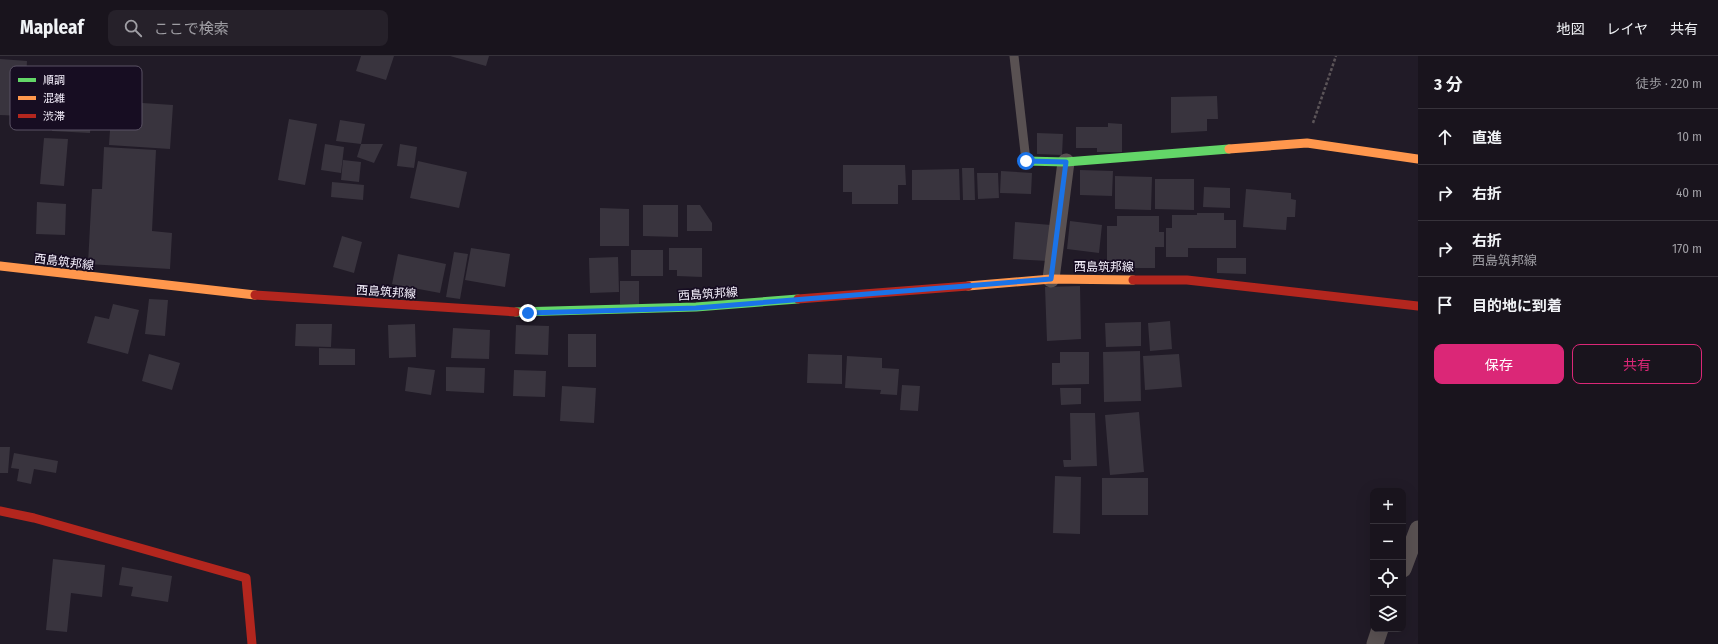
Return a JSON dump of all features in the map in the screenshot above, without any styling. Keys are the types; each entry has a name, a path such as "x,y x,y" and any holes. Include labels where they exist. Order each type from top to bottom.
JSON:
{"main road":[{"path":"1026,161 1066,162 1307,143 1418,159"},
{"name":"西島筑邦線","path":"0,266 240,294 528,313 696,308 1051,279 1186,280 1418,306"},
{"path":"0,511 34,518 246,578 252,644"}],"street":[{"path":"1051,279 1066,162"},
{"path":"1406,561 1418,529"},
{"path":"1374,644 1379,632"}],"lane":[{"path":"1014,56 1026,161"}],"path":[{"path":"1307,143 1336,56"}],"building":[{"path":"361,56 394,56 386,80 356,71"},
{"path":"450,56 489,56 486,66"},
{"path":"0,59 27,61 27,66 10,66 10,115 0,115"},
{"path":"1217,96 1218,119 1207,119 1207,131 1171,133 1171,97"},
{"path":"142,103 173,105 170,149 109,145 110,130 142,130"},
{"path":"289,119 317,124 305,185 278,180"},
{"path":"340,120 365,124 361,144 336,141"},
{"path":"1108,123 1122,124 1122,152 1097,152 1097,148 1076,148 1076,127 1108,127"},
{"path":"52,130 90,130 90,133"},
{"path":"1037,133 1063,134 1062,155 1037,154"},
{"path":"44,138 68,139 64,186 40,184"},
{"path":"325,144 344,147 341,173 321,170"},
{"path":"361,144 383,144 374,163 357,157"},
{"path":"400,144 417,147 414,168 397,166"},
{"path":"104,147 156,150 152,231 172,233 170,269 88,264 92,189 102,189"},
{"path":"343,160 361,162 359,182 341,180"},
{"path":"418,161 467,172 459,208 410,198"},
{"path":"843,165 905,165 906,185 898,185 898,204 852,204 852,192 843,192"},
{"path":"962,168 974,168 975,200 963,200"},
{"path":"959,169 960,200 912,200 912,170"},
{"path":"1080,170 1113,171 1112,196 1080,195"},
{"path":"1001,171 1032,173 1031,194 1000,193"},
{"path":"977,173 998,173 999,198 978,199"},
{"path":"1115,176 1152,177 1151,210 1115,209"},
{"path":"1155,179 1194,179 1194,210 1155,209"},
{"path":"332,182 364,185 363,200 331,197"},
{"path":"1204,187 1230,188 1230,208 1203,207"},
{"path":"1246,189 1291,193 1291,199 1296,200 1295,217 1287,217 1286,230 1243,227"},
{"path":"37,202 66,204 65,235 36,234"},
{"path":"643,205 678,205 678,237 643,236"},
{"path":"687,205 700,205 712,223 712,231 687,231"},
{"path":"600,208 629,209 629,246 600,246"},
{"path":"1197,213 1224,213 1224,220 1236,220 1236,248 1188,248 1188,257 1166,257 1166,228 1172,228 1172,215 1197,215"},
{"path":"1117,216 1159,216 1159,232 1164,232 1164,247 1155,247 1155,268 1107,268 1107,226 1117,226"},
{"path":"1070,221 1102,225 1099,253 1067,249"},
{"path":"1015,222 1051,225 1048,261 1013,259"},
{"path":"342,236 362,242 354,273 333,267"},
{"path":"471,248 510,254 505,287 465,280"},
{"path":"669,248 702,248 702,277 677,276 677,270 669,270"},
{"path":"631,250 663,250 663,276 631,276"},
{"path":"454,252 468,254 460,299 446,297"},
{"path":"398,254 446,264 440,293 392,284"},
{"path":"618,257 619,292 590,293 589,258"},
{"path":"1217,258 1246,258 1246,274 1217,273"},
{"path":"620,281 639,281 639,304 620,304"},
{"path":"1080,286 1081,339 1047,341 1045,287"},
{"path":"149,299 168,300 165,336 145,334"},
{"path":"113,304 139,310 128,354 87,343 95,316 109,319"},
{"path":"1170,321 1172,349 1150,351 1148,323"},
{"path":"1141,322 1141,346 1106,347 1105,323"},
{"path":"296,324 332,324 331,347 295,346"},
{"path":"415,324 416,357 389,358 388,325"},
{"path":"516,325 549,326 548,355 515,354"},
{"path":"453,328 490,330 489,359 451,358"},
{"path":"568,334 596,334 596,367 568,367"},
{"path":"319,348 355,349 355,365 319,365"},
{"path":"1140,351 1141,401 1104,402 1103,352"},
{"path":"1060,352 1089,352 1089,384 1052,385 1052,363 1060,363"},
{"path":"149,354 180,363 172,390 142,381"},
{"path":"808,354 842,355 842,384 807,383"},
{"path":"1179,354 1182,387 1145,390 1143,356"},
{"path":"847,356 882,358 882,368 899,369 897,395 880,394 881,390 845,388"},
{"path":"408,367 435,370 431,395 405,391"},
{"path":"446,367 485,368 484,393 446,391"},
{"path":"514,370 546,371 545,397 513,396"},
{"path":"902,385 920,386 918,411 900,410"},
{"path":"562,386 596,388 594,423 560,421"},
{"path":"1060,388 1081,388 1081,404 1061,405"},
{"path":"1139,412 1144,472 1110,475 1105,415"},
{"path":"1070,413 1095,413 1097,466 1064,467 1063,460 1071,460"},
{"path":"0,447 10,447 8,473 0,473"},
{"path":"14,453 58,461 56,473 34,469 31,484 17,481 19,469 11,468"},
{"path":"1055,476 1081,477 1080,534 1053,533"},
{"path":"1102,478 1148,478 1148,515 1102,515"},
{"path":"53,559 105,565 102,597 71,593 67,632 46,630"},
{"path":"122,567 172,576 168,602 131,596 133,587 119,585"}],"traffic: fast":[{"path":"1026,161 1066,162 1229,149"},
{"path":"516,312 696,307 798,299"}],"traffic: slow":[{"path":"1229,149 1307,143 1418,159"},
{"path":"0,266 255,295"},
{"path":"968,286 1051,279 1133,280"}],"traffic: jam":[{"path":"1133,280 1187,280 1418,306"},
{"path":"798,299 968,286"},
{"path":"255,295 516,312"},
{"path":"0,511 34,518 246,578 252,644"}],"route":[{"path":"528,313 696,308 1051,279 1066,162 1026,161"}]}
